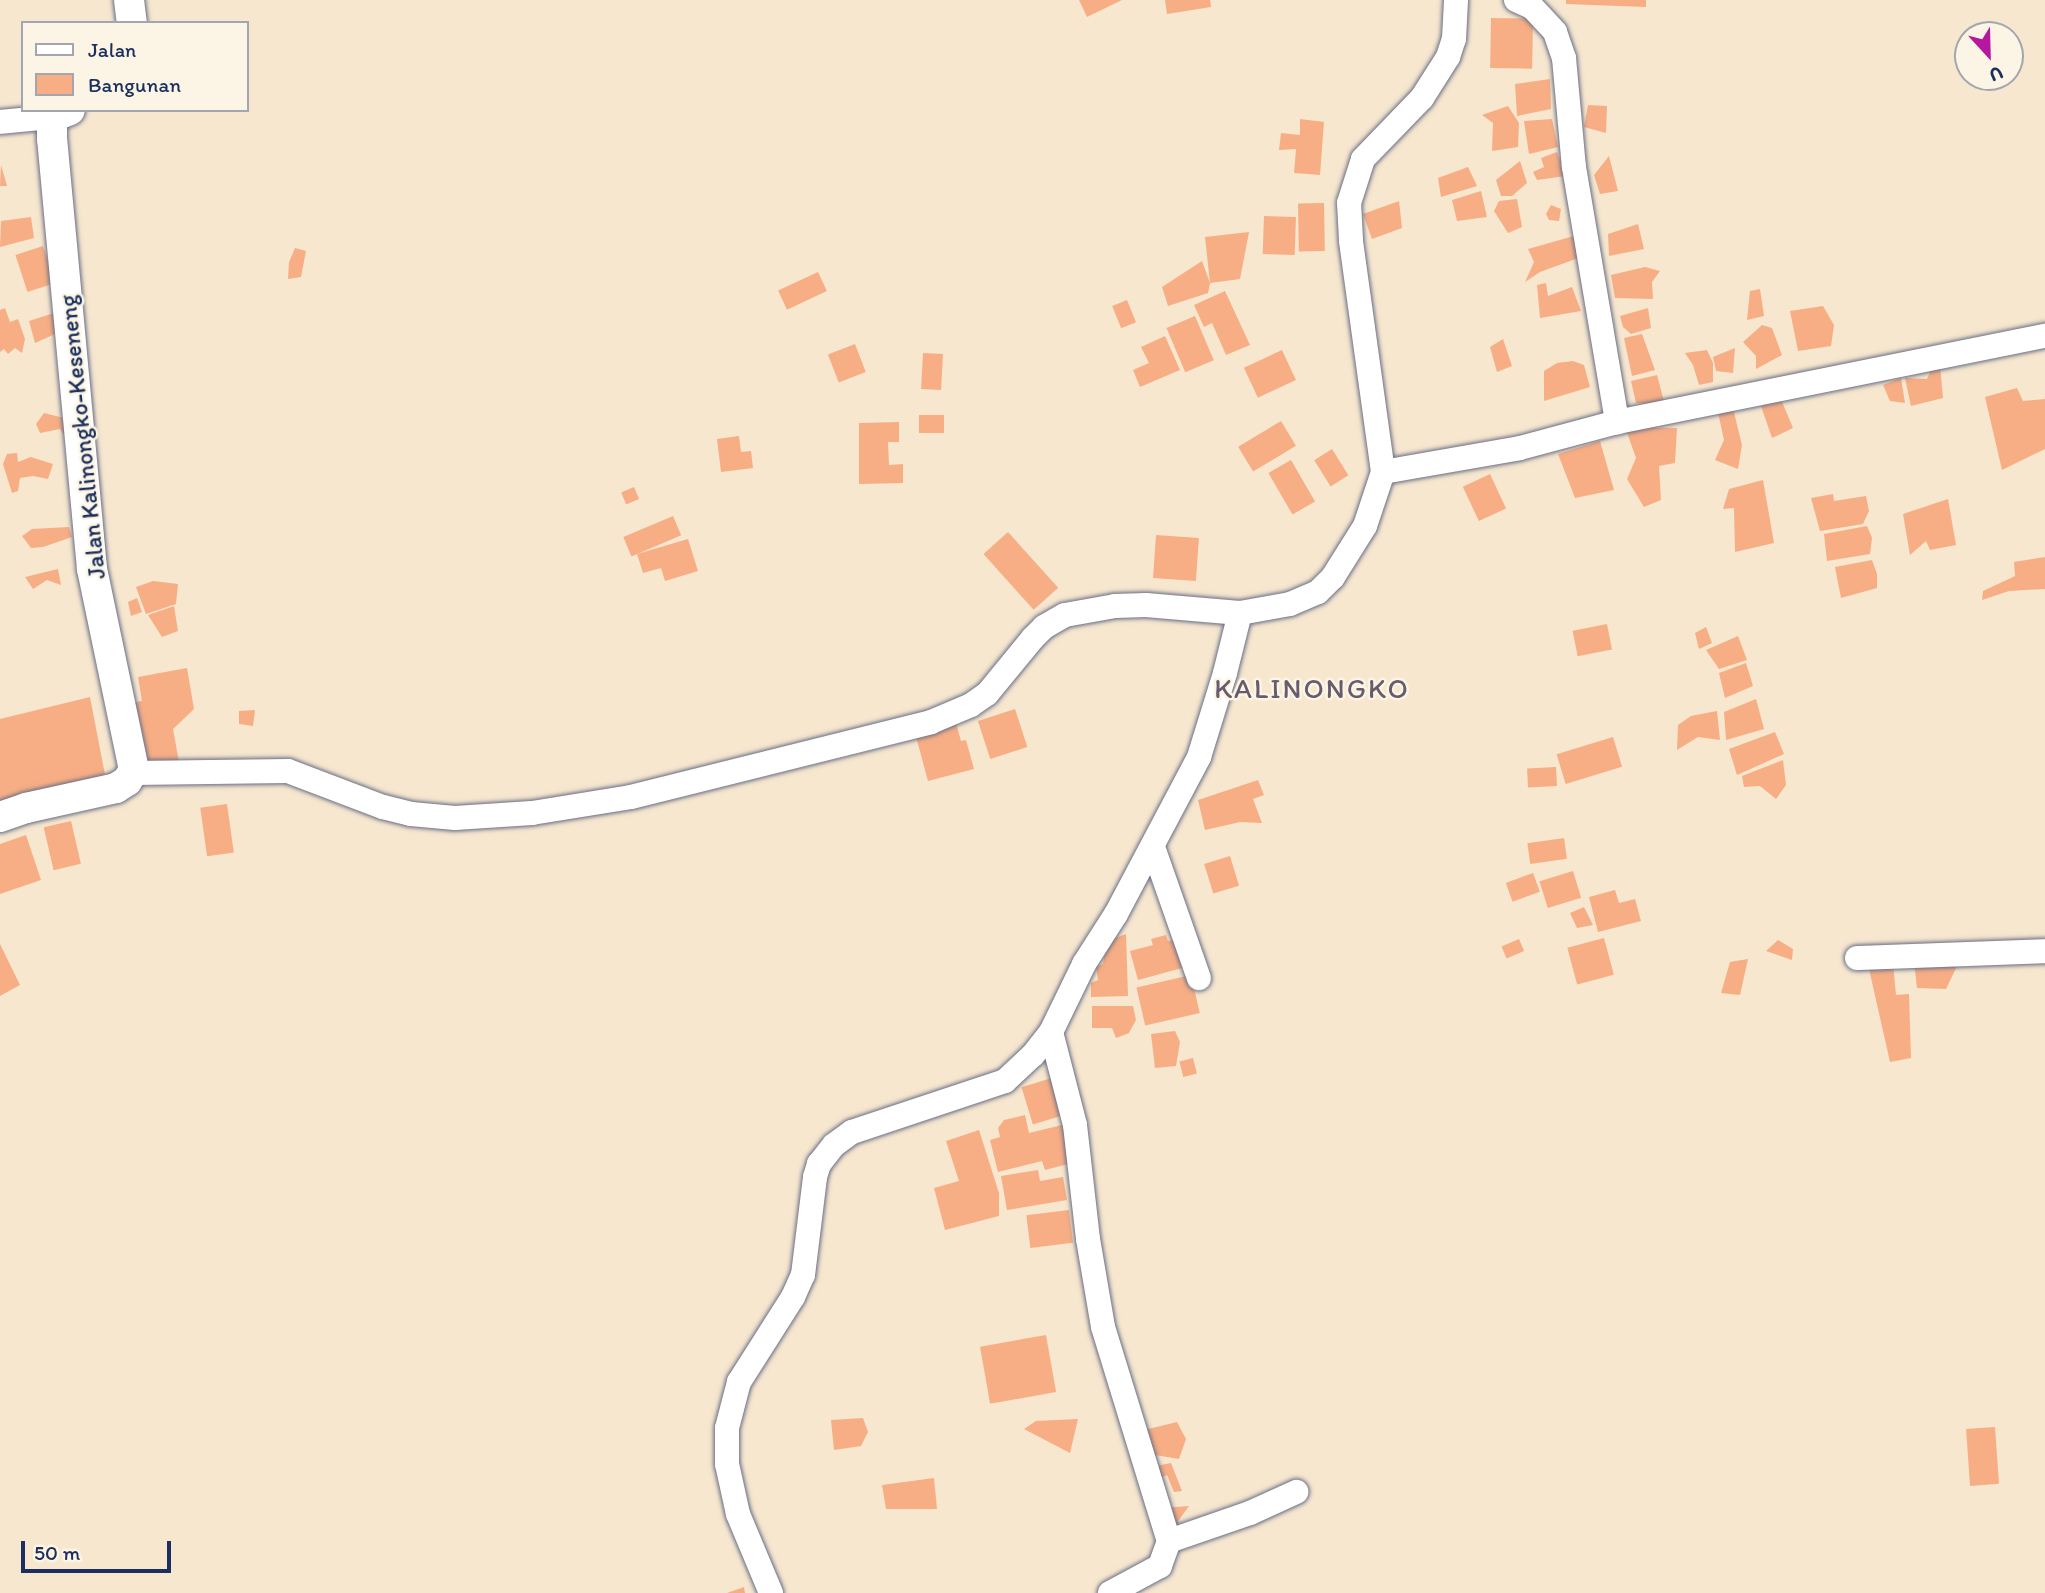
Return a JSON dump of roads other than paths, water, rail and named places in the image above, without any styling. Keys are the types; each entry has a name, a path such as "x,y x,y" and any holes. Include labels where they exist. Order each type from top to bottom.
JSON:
{"street":[{"path":"129,0 131,21"},
{"path":"0,817 26,807 116,788 133,773 288,771 383,807 411,814 455,818 532,813 631,797 930,722 971,705 987,694 1044,627 1065,615 1115,606 1146,605 1240,613 1290,604 1318,592 1333,578 1365,526 1383,472 1351,240 1349,204 1363,159 1422,98 1442,68 1454,39 1456,0"},
{"path":"1516,0 1532,7 1555,32 1564,58 1576,179 1617,422"},
{"path":"0,122 61,114"},
{"name":"Jalan Kalinongko-Keseneng","path":"61,114 54,166 92,569 133,773"},
{"path":"1383,472 1520,448 1617,422 2045,336"},
{"path":"771,1593 738,1514 727,1464 727,1428 739,1382 793,1297 803,1275 815,1177 819,1164 834,1145 852,1132 1005,1081 1019,1072 1051,1032 1084,964 1116,914 1199,758 1240,613"},
{"path":"1153,847 1199,978"},
{"path":"1857,958 2045,951"},
{"path":"1051,1032 1075,1125 1088,1239 1103,1327 1169,1541 1160,1566 1110,1593"},
{"path":"1169,1541 1250,1513 1296,1492"}],"district":[{"name":"KALINONGKO","path":"1312,688"}]}
